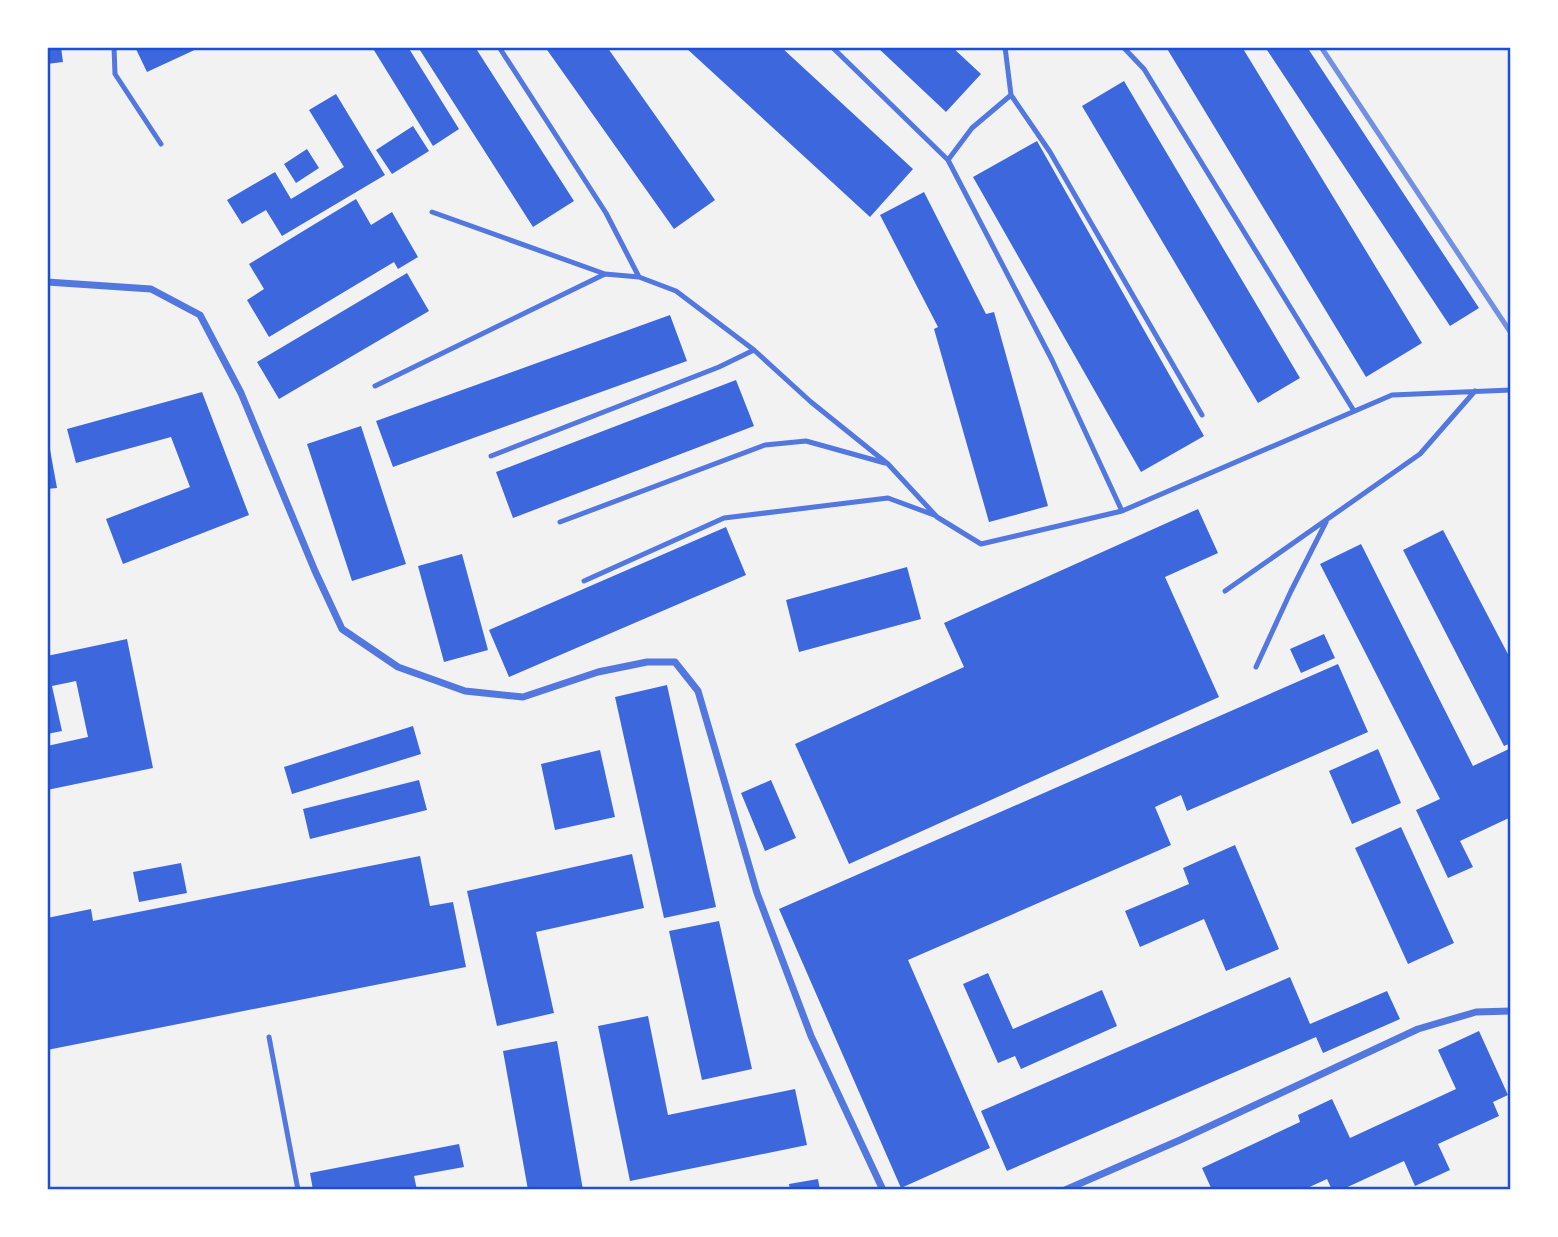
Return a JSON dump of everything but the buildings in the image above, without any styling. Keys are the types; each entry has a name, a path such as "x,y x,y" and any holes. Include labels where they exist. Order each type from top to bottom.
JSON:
{"street":[{"path":"47,282 151,289 200,315 241,393 342,629 398,667 465,691 523,697 598,672 647,662 675,662 698,691 757,893 811,1036 883,1190"},
{"path":"1065,1190 1180,1140 1418,1029 1475,1012 1511,1012"}],"lane":[{"path":"114,47 115,74 161,144"},
{"path":"499,47 606,213 639,277"},
{"path":"832,47 948,160 1052,360 1122,511"},
{"path":"1005,47 1011,95 1050,152 1202,415"},
{"path":"1123,47 1143,69 1354,411"},
{"path":"948,160 972,128 1011,95"},
{"path":"432,212 605,274 639,277 676,291 754,350 811,402 888,464 937,517"},
{"path":"375,386 605,274"},
{"path":"491,456 719,367 754,350"},
{"path":"584,581 724,518 888,498 937,517 981,544 1122,511 1392,395 1511,390"},
{"path":"1225,591 1420,454 1475,391"},
{"path":"560,522 765,445 806,441 888,464"},
{"path":"1256,667 1290,591 1328,519"},
{"path":"269,1037 298,1190"}],"railway":[{"path":"1321,47 1511,333"}]}
